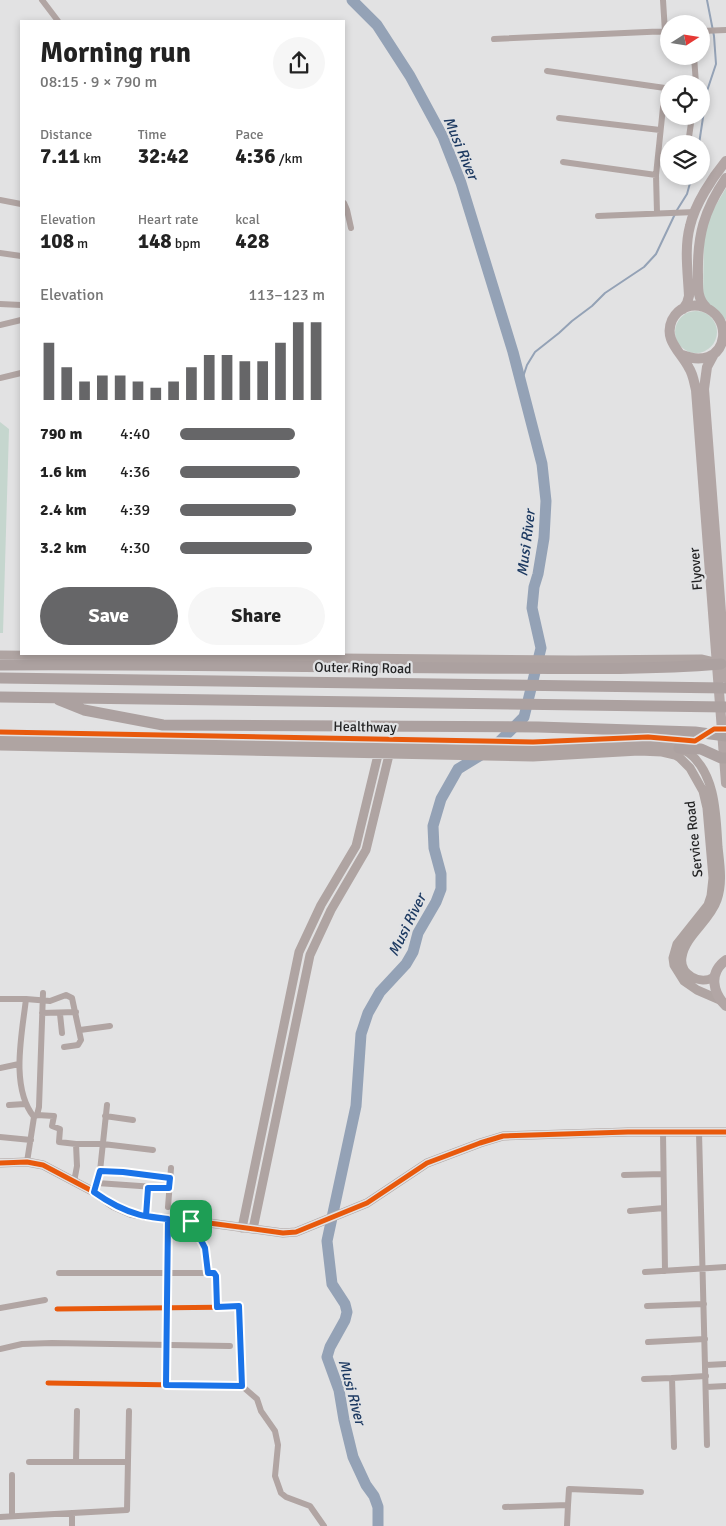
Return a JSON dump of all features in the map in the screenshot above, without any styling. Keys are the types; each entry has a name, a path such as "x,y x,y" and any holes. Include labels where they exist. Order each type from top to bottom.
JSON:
{"highway":[{"path":"0,665 161,664 488,668 575,664 682,667 724,664"},
{"name":"Outer Ring Road","path":"0,678 726,688"},
{"path":"0,697 726,707"},
{"path":"51,697 84,710 163,725 538,726 695,732 726,736"},
{"path":"679,748 702,749 726,758"}],"main road":[{"path":"683,309 698,305 714,311 723,321 725,338 714,353 704,359 693,360 682,355 672,343 670,328 677,314 687,303 689,296 687,250 690,226 705,192 726,161"},
{"path":"706,308 700,302 698,295 697,251 701,227 714,196 726,178"},
{"name":"Flyover","path":"714,353 706,367 700,389 726,783"},
{"name":"Flyover","path":"682,355 700,389 726,678"},
{"path":"0,655 449,658 575,664"},
{"name":"Service Road","path":"0,738 418,751 533,753 639,751 662,752 680,758 690,768 703,791 707,808 713,887 708,905 677,944 673,958 674,965 684,981 724,1004"},
{"name":"Service Road","path":"533,753 640,743 663,744 679,748 694,758 709,785 715,812 721,877 716,904 687,944 682,956 682,962 686,972 695,979 706,981 714,977"},
{"name":"Service Road","path":"0,746 378,755 418,751"},
{"path":"242,1228 299,952 322,905 356,846 378,755"},
{"path":"253,1229 310,955 331,910 366,850 389,755"},
{"path":"724,1004 714,985 714,977 726,960"},
{"path":"0,1163 27,1162 43,1165 74,1182 95,1188 123,1210 146,1216 283,1233 296,1232 367,1203 427,1163 503,1136 628,1132 726,1132"}],"street":[{"path":"42,0 57,20"},
{"path":"663,0 665,15"},
{"path":"710,31 724,30"},
{"path":"494,40 660,32"},
{"path":"547,71 665,88 656,175 657,213"},
{"path":"559,118 660,130"},
{"path":"563,162 656,175"},
{"path":"0,200 20,204"},
{"path":"345,205 350,228"},
{"path":"598,216 695,212"},
{"path":"0,254 20,256"},
{"path":"0,304 20,305"},
{"path":"0,325 20,320"},
{"path":"0,378 20,372"},
{"path":"0,999 43,997 50,1001 70,996 73,999 80,1030 80,1044 64,1047"},
{"path":"27,1162 39,1107 43,997"},
{"path":"26,999 19,1064 25,1104 36,1116 54,1116 52,1126 60,1129 59,1142 103,1144 153,1150"},
{"path":"42,1013 60,1014 76,1012"},
{"path":"60,1014 62,1032"},
{"path":"80,1030 110,1026"},
{"path":"0,1068 19,1064"},
{"path":"8,1105 25,1104"},
{"path":"106,1105 100,1171 95,1188 169,1188"},
{"path":"105,1116 133,1120"},
{"path":"699,1132 707,1445"},
{"path":"663,1133 666,1271"},
{"path":"0,1137 31,1140"},
{"path":"74,1182 77,1166 76,1144"},
{"path":"168,1207 172,1168"},
{"path":"100,1171 170,1178"},
{"path":"624,1175 664,1174"},
{"path":"146,1216 148,1188"},
{"path":"630,1211 664,1208"},
{"path":"166,1385 168,1219"},
{"path":"191,1221 205,1248 208,1273"},
{"path":"645,1272 726,1267"},
{"path":"59,1273 214,1273 216,1276 217,1307"},
{"path":"0,1308 46,1300"},
{"path":"647,1306 704,1304"},
{"path":"57,1309 239,1306 242,1386"},
{"path":"648,1342 705,1339"},
{"path":"0,1349 22,1344 52,1343 230,1346"},
{"path":"706,1365 726,1364"},
{"path":"644,1379 706,1376"},
{"path":"672,1378 674,1447"},
{"path":"48,1383 242,1386 257,1399 261,1411 274,1431 278,1445 275,1476 281,1493 286,1497 310,1506 324,1526"},
{"path":"706,1387 726,1386"},
{"path":"76,1462 78,1411"},
{"path":"0,1517 127,1510 129,1411"},
{"path":"28,1462 128,1462"},
{"path":"12,1475 12,1516"},
{"path":"567,1526 569,1489 642,1492"},
{"path":"505,1507 568,1505"},
{"path":"72,1513 72,1526"}],"shaded area":[{"path":"726,188 726,320 703,300 704,231 713,210"},
{"path":"700,311 708,314 714,320 717,332 714,344 708,350 692,353 684,350 678,344 675,328 678,320 684,314"},
{"path":"0,422 9,429 3,633 0,633"}],"waterway":[{"name":"Musi River","path":"352,0 377,25 410,76 443,137 461,183 513,352 542,464 546,501 544,538 534,587 532,608 541,648 524,717 494,747 458,769 441,799 433,826 434,848 441,874 441,889 436,902 418,933 413,952 406,964 380,992 368,1013 361,1034 356,1106 327,1241 332,1284 345,1304 347,1312 327,1357 339,1390 353,1457 378,1507 378,1526"},
{"path":"700,135 707,91 716,64 714,36 707,0"},
{"path":"677,210 687,194 690,185"},
{"path":"521,383 527,365 535,352 592,306 605,293 644,267 656,254 675,214"}],"cycle path":[{"name":"Healthway","path":"0,732 533,742 648,737 695,741 714,729 726,729"},
{"path":"0,1163 27,1162 43,1165 94,1192 114,1206 130,1213 283,1233 296,1232 367,1203 427,1163 503,1136 628,1132 726,1132"},
{"path":"48,1383 242,1386 239,1307 57,1309"}],"route":[{"path":"191,1221 146,1216 114,1206 94,1192 100,1171 170,1178 169,1188 148,1188 146,1216 168,1219 166,1385 242,1386 239,1306 217,1307 216,1274 208,1273 205,1248 191,1221"}]}
